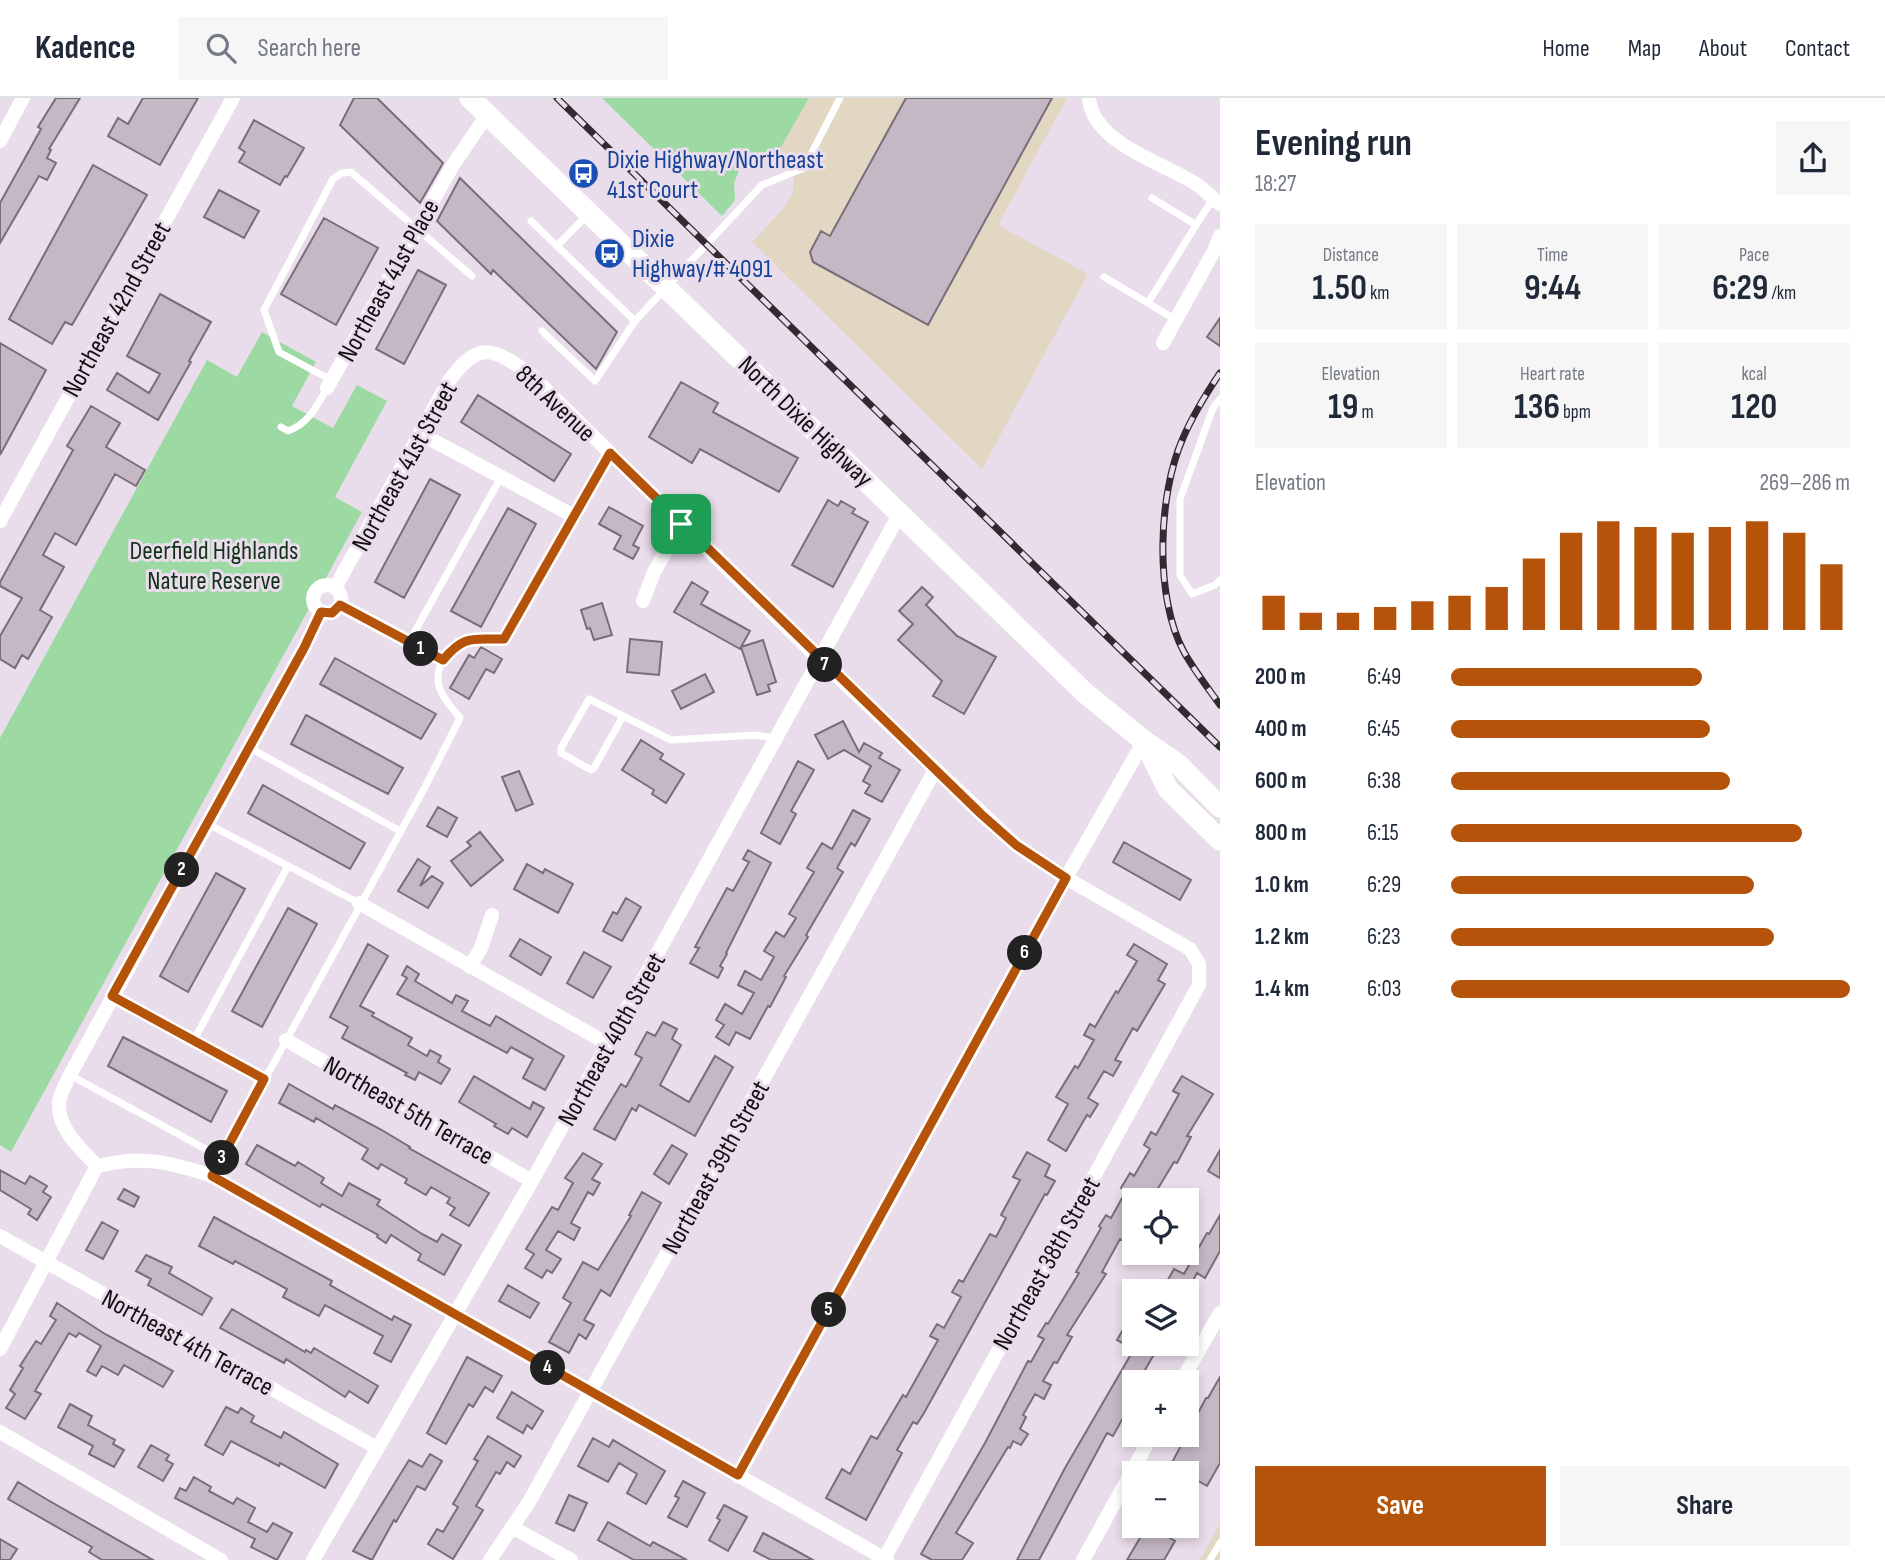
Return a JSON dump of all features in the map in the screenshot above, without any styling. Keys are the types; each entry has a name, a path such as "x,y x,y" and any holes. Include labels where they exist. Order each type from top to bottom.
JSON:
{"main road":[{"name":"North Dixie Highway","path":"470,98 1085,693 1144,741 1179,765 1220,807"},
{"name":"North Dixie Highway","path":"1144,741 1168,789 1220,840"}],"street":[{"path":"0,141 23,98"},
{"name":"Northeast 42nd Street","path":"0,521 233,98"},
{"path":"1089,98 1095,119 1111,137 1200,187 1217,202"},
{"name":"Northeast 41st Place","path":"330,384 453,165 487,115"},
{"path":"1163,343 1220,236"},
{"name":"Northeast 41st Street","path":"335,588 449,381 462,364 482,352"},
{"name":"8th Avenue","path":"482,352 503,355 530,374 819,659 1016,845 1066,878 1190,949 1199,964"},
{"path":"421,434 572,515"},
{"name":"Northeast 40th Street","path":"313,1560 532,1181 900,513"},
{"path":"643,601 654,572 681,524"},
{"path":"324,585 335,588 340,596 340,605 332,613 321,612 313,604 314,592 324,585"},
{"path":"340,605 443,660"},
{"path":"97,1166 74,1142 62,1121 58,1104 70,1075 112,996 250,747 321,612"},
{"path":"738,1475 1144,741"},
{"name":"Northeast 39th Street","path":"489,1560 528,1502 935,770"},
{"path":"359,903 608,1044"},
{"path":"470,967 481,948 492,915"},
{"name":"Northeast 38th Street","path":"885,1559 1199,985 1199,964"},
{"name":"Northeast 5th Terrace","path":"286,1040 532,1181"},
{"path":"0,1349 97,1166 118,1160 171,1162 212,1176 885,1559"},
{"name":"Northeast 4th Terrace","path":"0,1236 377,1448"},
{"path":"1188,1370 1220,1313"},
{"path":"0,1432 221,1560"},
{"path":"1083,1560 1145,1447"},
{"path":"512,1527 571,1560"}],"lane":[{"path":"542,331 595,381 635,321 762,185 804,169 840,98"},
{"path":"330,384 279,352 264,310 333,179 342,173 351,172 472,276"},
{"path":"1152,198 1196,225"},
{"path":"1148,303 1196,225 1217,202"},
{"path":"556,246 589,213"},
{"path":"531,221 635,321"},
{"path":"1104,277 1176,320"},
{"name":"Northeast 41st Place","path":"281,427 288,431 300,426 318,405 330,384"},
{"path":"1220,399 1213,408 1180,499 1180,575 1192,594 1215,586 1220,580"},
{"path":"212,1176 460,718 447,702 438,680 443,660 455,646 470,639 504,639 572,515 610,453"},
{"path":"409,642 500,477"},
{"path":"623,716 591,770 561,753 561,748 589,699 623,716 671,740 755,735 776,738"},
{"path":"250,747 400,831"},
{"path":"208,824 359,903"},
{"path":"194,1040 288,866"},
{"path":"112,996 264,1079"},
{"path":"70,1075 222,1157"},
{"path":"1210,1560 1220,1543"}],"shaded area":[{"path":"809,98 1067,98 998,225 1088,274 982,469 752,242 784,208 793,193 794,175 788,161 777,154"},
{"path":"1220,1524 1220,1560 1200,1560"}],"green space":[{"path":"602,98 809,98 777,154 760,152 743,161 734,183 735,200 722,216"},
{"name":"Deerfield Highlands Nature Reserve","path":"262,332 316,362 292,406 333,428 357,385 387,401 335,497 362,512 11,1152 0,1145 0,738 207,360 237,377"}],"building":[{"path":"56,98 80,98 49,149 51,150 47,158 56,163 47,180 39,176 0,243 0,203 41,129 38,127"},
{"path":"143,98 198,98 160,165 108,136 118,118 128,124"},
{"path":"354,98 377,98 443,163 420,203 340,125"},
{"path":"906,98 1052,98 928,325 813,262 810,252 821,231 830,236"},
{"path":"254,120 304,148 280,185 239,162 245,152 239,148"},
{"path":"93,165 147,195 72,325 65,322 52,344 9,319"},
{"path":"460,178 617,332 596,369 493,270 491,274 437,221"},
{"path":"219,190 259,211 244,238 204,217"},
{"path":"324,218 378,248 336,325 281,294"},
{"path":"418,270 446,285 404,364 376,349"},
{"path":"160,294 211,322 158,420 107,390 117,373 149,393 160,374 127,356"},
{"path":"1220,318 1220,346 1207,337"},
{"path":"0,343 46,370 0,455"},
{"path":"681,382 718,403 713,412 798,458 779,492 700,449 692,463 649,437"},
{"path":"478,395 571,454 554,481 461,422"},
{"path":"91,406 120,423 106,447 145,470 136,486 115,474 76,545 55,533 43,555 64,567 40,610 52,617 28,659 22,655 15,668 0,659 0,636 22,598 0,586 0,582 73,450 67,446"},
{"path":"430,479 460,495 404,598 375,582"},
{"path":"828,500 838,506 841,501 855,509 852,513 868,522 833,587 792,565"},
{"path":"609,507 643,526 633,545 639,548 633,559 614,549 621,536 599,524"},
{"path":"508,508 536,524 481,627 451,611"},
{"path":"692,582 708,592 701,604 750,631 740,649 674,612"},
{"path":"922,587 933,597 926,605 957,636 996,657 964,714 933,696 942,681 898,640 913,624 899,611"},
{"path":"602,603 612,635 594,640 581,610"},
{"path":"630,639 662,642 659,675 627,672"},
{"path":"763,640 776,682 768,685 770,691 757,695 741,647"},
{"path":"481,647 502,659 494,673 486,669 469,699 450,688 469,655 474,658"},
{"path":"335,658 436,714 421,739 320,684"},
{"path":"705,674 714,692 681,709 672,691"},
{"path":"306,715 403,768 388,794 291,744"},
{"path":"843,721 859,752 864,743 882,753 879,758 900,770 882,802 865,793 870,785 863,781 871,766 844,750 828,759 815,735"},
{"path":"641,740 663,754 660,759 684,774 666,803 652,794 654,790 622,770"},
{"path":"798,761 814,770 791,811 796,814 780,844 761,833"},
{"path":"519,771 533,804 516,811 502,777"},
{"path":"263,785 365,843 350,869 248,813"},
{"path":"438,807 457,818 447,837 427,826"},
{"path":"853,810 870,819 855,846 851,843 837,868 843,872 750,1039 736,1032 729,1045 716,1037 724,1025 716,1020 725,1004 742,1014 754,993 738,985 745,971 761,980 774,957 764,951 776,932 784,937 796,918 789,914 814,872 807,868 822,843 832,849"},
{"path":"480,832 503,860 471,886 451,861 471,846 467,842"},
{"path":"1124,842 1191,880 1180,900 1113,862"},
{"path":"748,850 771,863 720,966 723,968 718,978 690,963 699,948 695,947 727,888 733,891 749,862 743,859"},
{"path":"418,859 430,867 420,886 432,876 443,883 428,908 398,891"},
{"path":"527,864 543,873 545,869 573,884 558,913 514,889"},
{"path":"216,873 245,889 188,992 160,976"},
{"path":"626,898 641,907 622,941 603,931 613,912 617,914"},
{"path":"288,908 317,924 262,1027 232,1011"},
{"path":"520,939 551,957 541,975 510,956"},
{"path":"368,944 388,956 360,1006 374,1013 372,1016 412,1038 408,1045 427,1056 430,1050 441,1056 438,1062 450,1069 441,1084 419,1072 415,1080 342,1038 348,1027 330,1017"},
{"path":"1134,944 1167,964 1158,980 1165,984 1137,1031 1133,1028 1115,1060 1121,1062 1113,1076 1104,1071 1088,1098 1098,1104 1090,1117 1087,1115 1066,1151 1048,1140 1068,1104 1056,1097 1075,1066 1078,1068 1094,1040 1084,1035 1090,1024 1095,1027 1137,961 1127,955"},
{"path":"584,952 611,967 593,998 567,983"},
{"path":"407,966 419,974 415,981 452,1003 456,995 468,1001 462,1011 490,1026 496,1016 564,1056 545,1090 523,1078 533,1059 511,1047 507,1053 397,994 407,978 402,975"},
{"path":"663,1022 677,1029 672,1039 681,1045 660,1085 689,1102 715,1056 733,1067 695,1136 639,1105 636,1111 632,1108 615,1140 594,1129 621,1084 626,1087 642,1058 635,1054 647,1032 655,1036"},
{"path":"123,1037 227,1091 211,1122 108,1066"},
{"path":"474,1076 530,1109 533,1102 544,1108 527,1137 512,1128 508,1134 459,1102"},
{"path":"1182,1076 1213,1094 1187,1136 1191,1137 1177,1163 1174,1162 1158,1188 1122,1189 1121,1188 1130,1173 1134,1176 1150,1149 1144,1145 1151,1132 1156,1135 1179,1094 1173,1091"},
{"path":"289,1084 333,1109 335,1105 380,1129 489,1193 469,1226 450,1215 455,1208 447,1203 450,1198 431,1187 426,1195 405,1183 407,1179 381,1164 378,1169 362,1159 368,1149 316,1118 314,1122 279,1103"},
{"path":"257,1145 295,1166 298,1162 324,1178 321,1183 342,1196 349,1183 380,1200 377,1205 422,1234 437,1242 442,1234 461,1245 444,1275 418,1260 421,1254 391,1235 386,1243 377,1237 378,1235 322,1204 320,1207 246,1164"},
{"path":"672,1145 687,1154 669,1184 654,1174"},
{"path":"1220,1150 1220,1178 1208,1171"},
{"path":"1027,1152 1050,1165 1045,1176 1055,1181 1047,1195 1045,1194 924,1413 917,1424 913,1422 897,1450 902,1453 866,1520 826,1498 842,1469 850,1474 871,1436 877,1439 903,1395 906,1397 938,1340 930,1336 937,1324 944,1328 961,1297 952,1292 959,1280 963,1282 990,1234 996,1237 1006,1218 1001,1215 1020,1180 1013,1177"},
{"path":"583,1153 602,1164 592,1179 600,1183 593,1195 588,1192 571,1223 580,1228 574,1240 558,1231 546,1250 561,1259 552,1273 547,1270 542,1278 525,1268 534,1254 526,1249 552,1207 558,1210 573,1183 565,1178"},
{"path":"0,1170 25,1184 30,1176 47,1186 43,1192 51,1197 37,1220 28,1214 31,1209 0,1190"},
{"path":"124,1189 139,1197 134,1207 118,1199"},
{"path":"642,1192 661,1203 610,1296 601,1290 584,1320 594,1325 586,1339 579,1334 569,1353 549,1342 571,1303 563,1298 583,1262 598,1270 631,1216 629,1215"},
{"path":"1122,1198 1122,1240 1120,1239 1102,1272 1106,1274 1067,1335 1072,1337 1043,1381 1051,1385 1044,1399 1035,1394 1023,1415 1026,1417 1020,1429 1028,1434 1021,1445 1013,1441 1010,1448 1008,1447 956,1533 973,1543 962,1560 932,1560 921,1554 985,1443 1028,1361 1031,1362 1044,1339 1038,1336 1079,1273 1076,1272 1101,1228 1099,1226 1106,1215 1111,1218"},
{"path":"1220,1215 1220,1251 1205,1278 1197,1273 1194,1279 1168,1279 1174,1269 1184,1274 1189,1265 1199,1265 1199,1247 1207,1233 1209,1234"},
{"path":"214,1217 332,1281 330,1285 392,1320 394,1316 411,1325 391,1362 374,1353 383,1336 325,1305 319,1316 283,1297 287,1289 235,1261 233,1264 199,1246"},
{"path":"102,1222 118,1231 103,1259 86,1250"},
{"path":"146,1255 172,1267 169,1273 212,1298 202,1315 148,1285 151,1279 136,1271"},
{"path":"508,1285 539,1303 530,1318 499,1301"},
{"path":"57,1303 105,1334 173,1371 163,1387 124,1365 118,1375 102,1366 96,1376 87,1371 101,1346 79,1333 76,1337 69,1333 35,1391 41,1394 25,1419 6,1408 15,1394 10,1390 23,1368 20,1366 36,1341 41,1344 56,1320 50,1316"},
{"path":"232,1309 305,1352 306,1350 311,1353 314,1348 378,1386 368,1403 349,1391 345,1397 286,1359 284,1363 220,1328"},
{"path":"1130,1356 1153,1356 1145,1370 1122,1370 1122,1420 1113,1436 1107,1433 1039,1560 1017,1560 1065,1468"},
{"path":"467,1357 502,1376 493,1392 485,1387 473,1407 469,1404 446,1444 427,1433"},
{"path":"1220,1377 1220,1463 1207,1486 1199,1481 1199,1461 1173,1461 1180,1447 1199,1447 1199,1411"},
{"path":"512,1392 543,1411 532,1429 527,1425 523,1433 497,1418"},
{"path":"70,1404 92,1416 88,1425 115,1440 113,1444 124,1450 114,1467 89,1454 93,1446 58,1427"},
{"path":"226,1407 238,1413 241,1408 254,1416 251,1422 281,1438 284,1432 338,1464 325,1488 280,1463 279,1466 231,1441 223,1455 205,1445"},
{"path":"488,1436 521,1456 514,1467 507,1462 500,1474 496,1472 476,1506 483,1510 453,1559 428,1544 437,1529 443,1532 458,1507 453,1504 478,1461 474,1459"},
{"path":"593,1438 609,1447 613,1440 665,1471 646,1504 627,1493 637,1474 619,1463 608,1482 578,1466"},
{"path":"151,1445 169,1455 166,1460 173,1464 163,1481 138,1467"},
{"path":"430,1454 442,1461 425,1490 417,1486 372,1560 353,1551 409,1460 422,1467"},
{"path":"194,1477 211,1487 209,1491 233,1504 237,1498 255,1508 248,1522 267,1532 273,1523 292,1533 277,1560 251,1547 255,1539 175,1498 180,1488 186,1491"},
{"path":"683,1481 705,1493 687,1527 668,1517 679,1498 675,1496"},
{"path":"18,1482 153,1560 102,1560 89,1552 92,1547 8,1499"},
{"path":"569,1495 587,1503 574,1531 556,1523"},
{"path":"724,1505 747,1517 728,1551 709,1540 720,1520 717,1518"},
{"path":"608,1522 650,1546 653,1542 687,1560 634,1560 598,1540"},
{"path":"763,1533 813,1560 771,1560 754,1551"},
{"path":"1140,1538 1170,1538 1175,1541 1164,1560 1127,1560"},
{"path":"0,1539 17,1549 10,1560 0,1560"}],"railway":[{"path":"557,98 1220,747"},
{"path":"1220,373 1191,421 1175,461 1168,487 1163,545 1164,575 1174,629 1188,659 1220,705"}],"place":[{"name":"Dixie Highway/Northeast 41st Court","path":"584,174"},
{"name":"Dixie Highway/# 4091","path":"609,253"}],"route":[{"path":"610,453 681,524 981,814 1016,845 1066,878 738,1475 212,1176 264,1079 112,996 304,648 321,612 332,613 340,605 443,660 455,646 470,639 504,639 572,515 610,453"}]}
